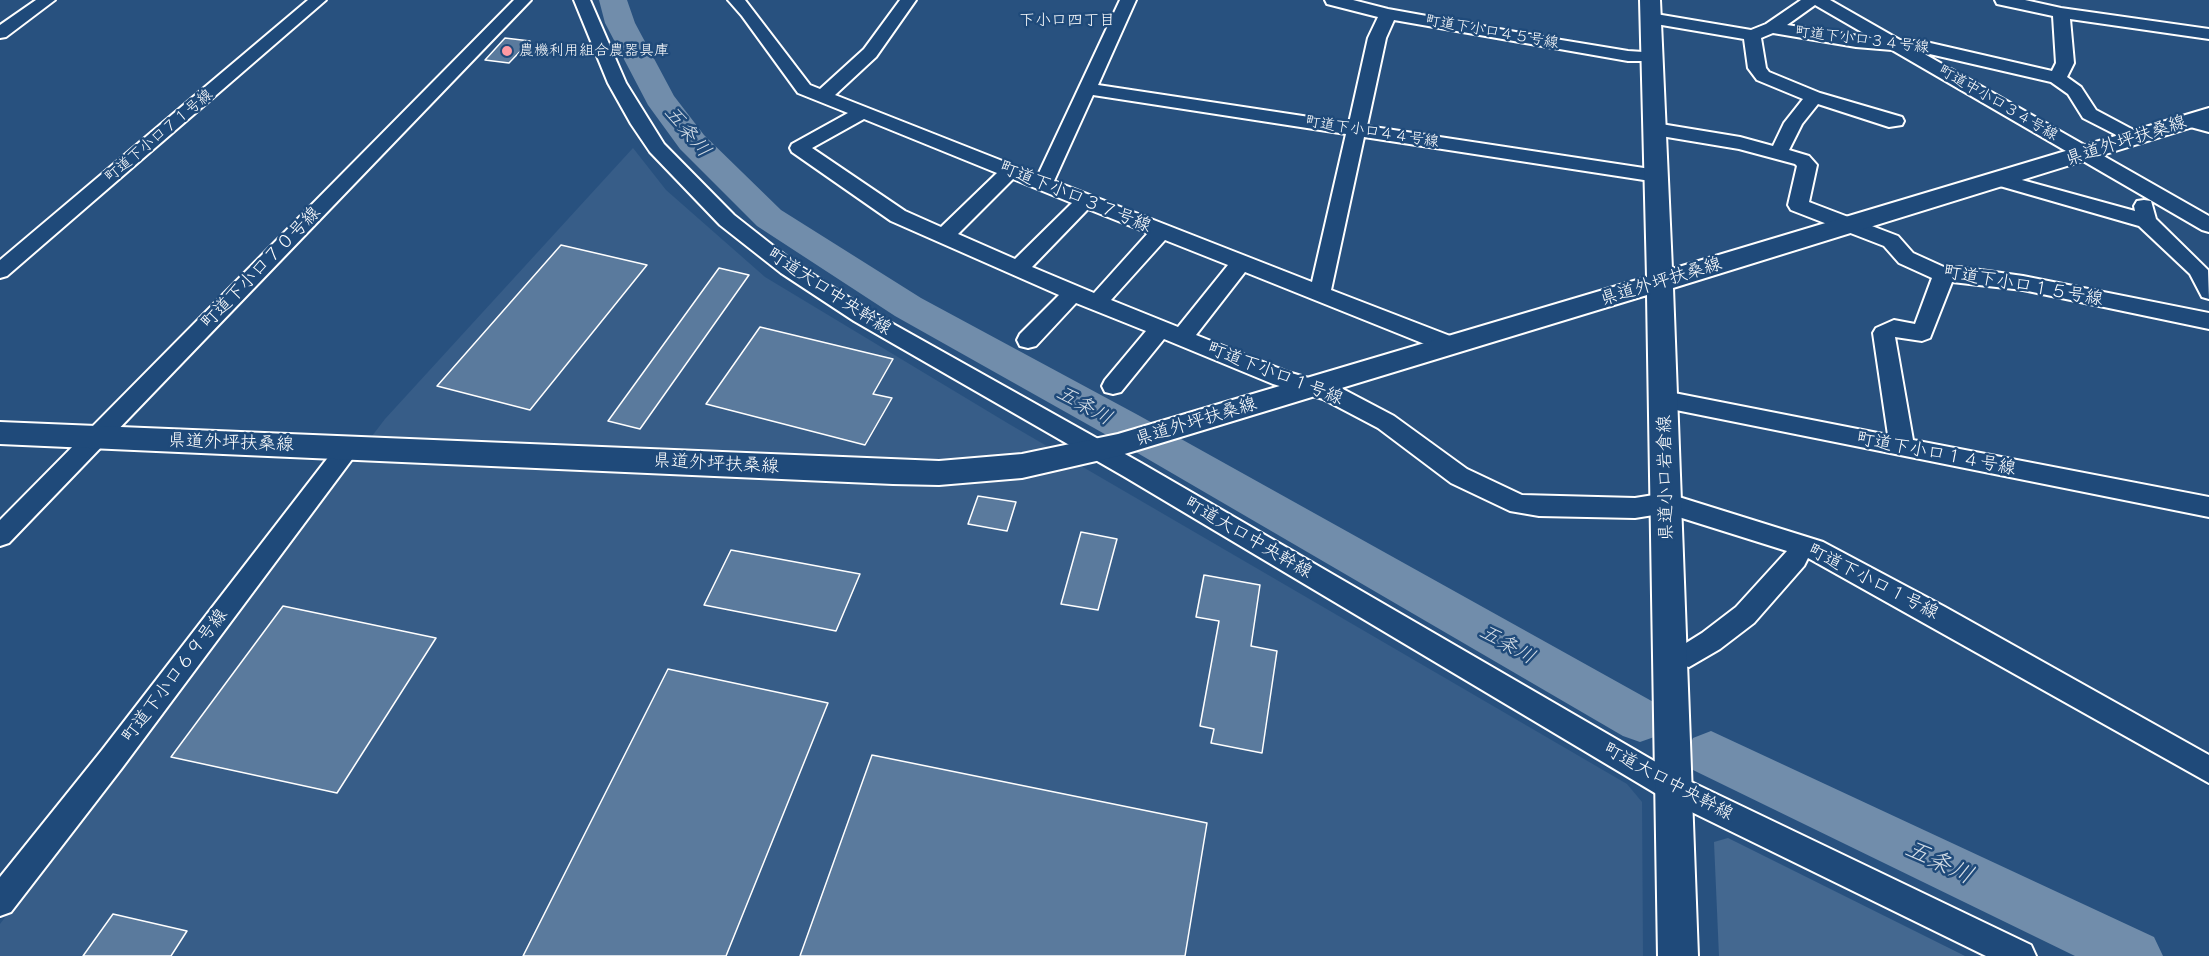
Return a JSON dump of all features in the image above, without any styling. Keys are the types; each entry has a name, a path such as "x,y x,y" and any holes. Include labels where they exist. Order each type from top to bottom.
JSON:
{"main road":[{"name":"県道小口岩倉線","path":"1650,9 1664,400 1678,956"},
{"name":"県道外坪扶桑線","path":"0,433 939,473 1022,466 1108,448 2134,138 2203,120"}],"street":[{"path":"0,33 47,0"},
{"path":"0,256 303,0"},
{"name":"町道下小口７１号線","path":"0,271 318,0"},
{"name":"町道下小口７０号線","path":"0,536 523,0"},
{"name":"町道大口中央幹線","path":"582,0 617,83 640,124 678,172 727,220 788,268 843,304 1108,448 1674,777 2020,956"},
{"name":"町道下小口３７号線","path":"736,0 748,12 804,89 1450,345"},
{"path":"817,95 858,51 894,0"},
{"path":"817,95 870,53 908,0"},
{"path":"1043,184 1128,0"},
{"name":"町道下小口４５号線","path":"1333,0 1388,14 1583,48 1653,57"},
{"path":"1650,9 1752,35 1772,28 1812,0"},
{"name":"町道中小口３４号線","path":"1818,0 2209,225"},
{"path":"2003,0 2061,13 2209,34"},
{"path":"2061,13 2065,63 2057,78 2076,91 2089,114 2134,138"},
{"path":"1328,297 1364,131 1377,38 1388,14"},
{"name":"町道下小口３４号線","path":"1772,28 1856,42 1926,47 2057,78"},
{"path":"1752,35 1757,68 1763,76 1814,97 1895,121"},
{"name":"町道下小口４４号線","path":"1087,89 1657,176"},
{"path":"1779,152 1793,123 1814,97"},
{"name":"町道下小口１号線","path":"862,113 799,148 898,216 1182,338 1281,378 1331,393 1386,422 1459,476 1519,504 1635,508 1666,503 1814,549 1936,615 2209,770"},
{"name":"町道下小口１５号線","path":"1655,129 1740,143 1802,160 1807,165 1798,205 1891,241 1906,258 1944,275 1959,274 2023,283 2209,321"},
{"path":"943,237 1010,171"},
{"path":"2000,180 2146,221 2198,270 2209,292"},
{"path":"2146,221 2145,194 2149,190"},
{"path":"1017,269 1085,201"},
{"path":"1097,303 1161,231"},
{"path":"1182,338 1241,263"},
{"path":"1902,447 1884,333 1894,328 1922,333 1944,275"},
{"path":"1028,340 1073,293"},
{"path":"1113,386 1160,329"},
{"name":"町道下小口１４号線","path":"1664,400 2209,507"},
{"name":"町道下小口６９号線","path":"0,901 112,759 348,448"},
{"path":"1671,651 1689,655 1745,615 1795,559 1802,545"}],"shaded area":[{"path":"633,148 666,190 765,277 1009,424 1627,784 1642,802 1643,956 0,956 0,924 385,419"},
{"path":"1728,838 1965,956 1719,956 1714,842"}],"building":[{"name":"農機利用組合農器具庫","path":"505,38 530,41 509,63 485,60"},
{"path":"561,245 647,265 530,410 437,386"},
{"path":"719,268 749,275 640,429 608,421"},
{"path":"760,327 893,359 873,394 892,398 865,445 706,404"},
{"path":"978,496 1016,502 1007,531 968,524"},
{"path":"1081,532 1117,539 1098,610 1061,604"},
{"path":"731,550 860,574 836,631 704,605"},
{"path":"1204,575 1260,585 1251,646 1277,651 1262,753 1211,743 1214,729 1200,726 1219,621 1196,617"},
{"path":"283,606 436,638 337,793 171,757"},
{"path":"668,669 828,703 726,956 523,956"},
{"path":"872,755 1207,823 1185,956 800,956"},
{"path":"113,914 187,931 171,956 83,956"}],"waterway":[{"name":"五条川","path":"613,0 620,23 659,98 692,142 769,218 908,307 1124,426 1640,720"},
{"name":"五条川","path":"1711,754 2135,956"}],"place":[{"name":"農機利用組合農器具庫","path":"507,51"}],"district":[{"name":"下小口四丁目","path":"1067,21"}]}
